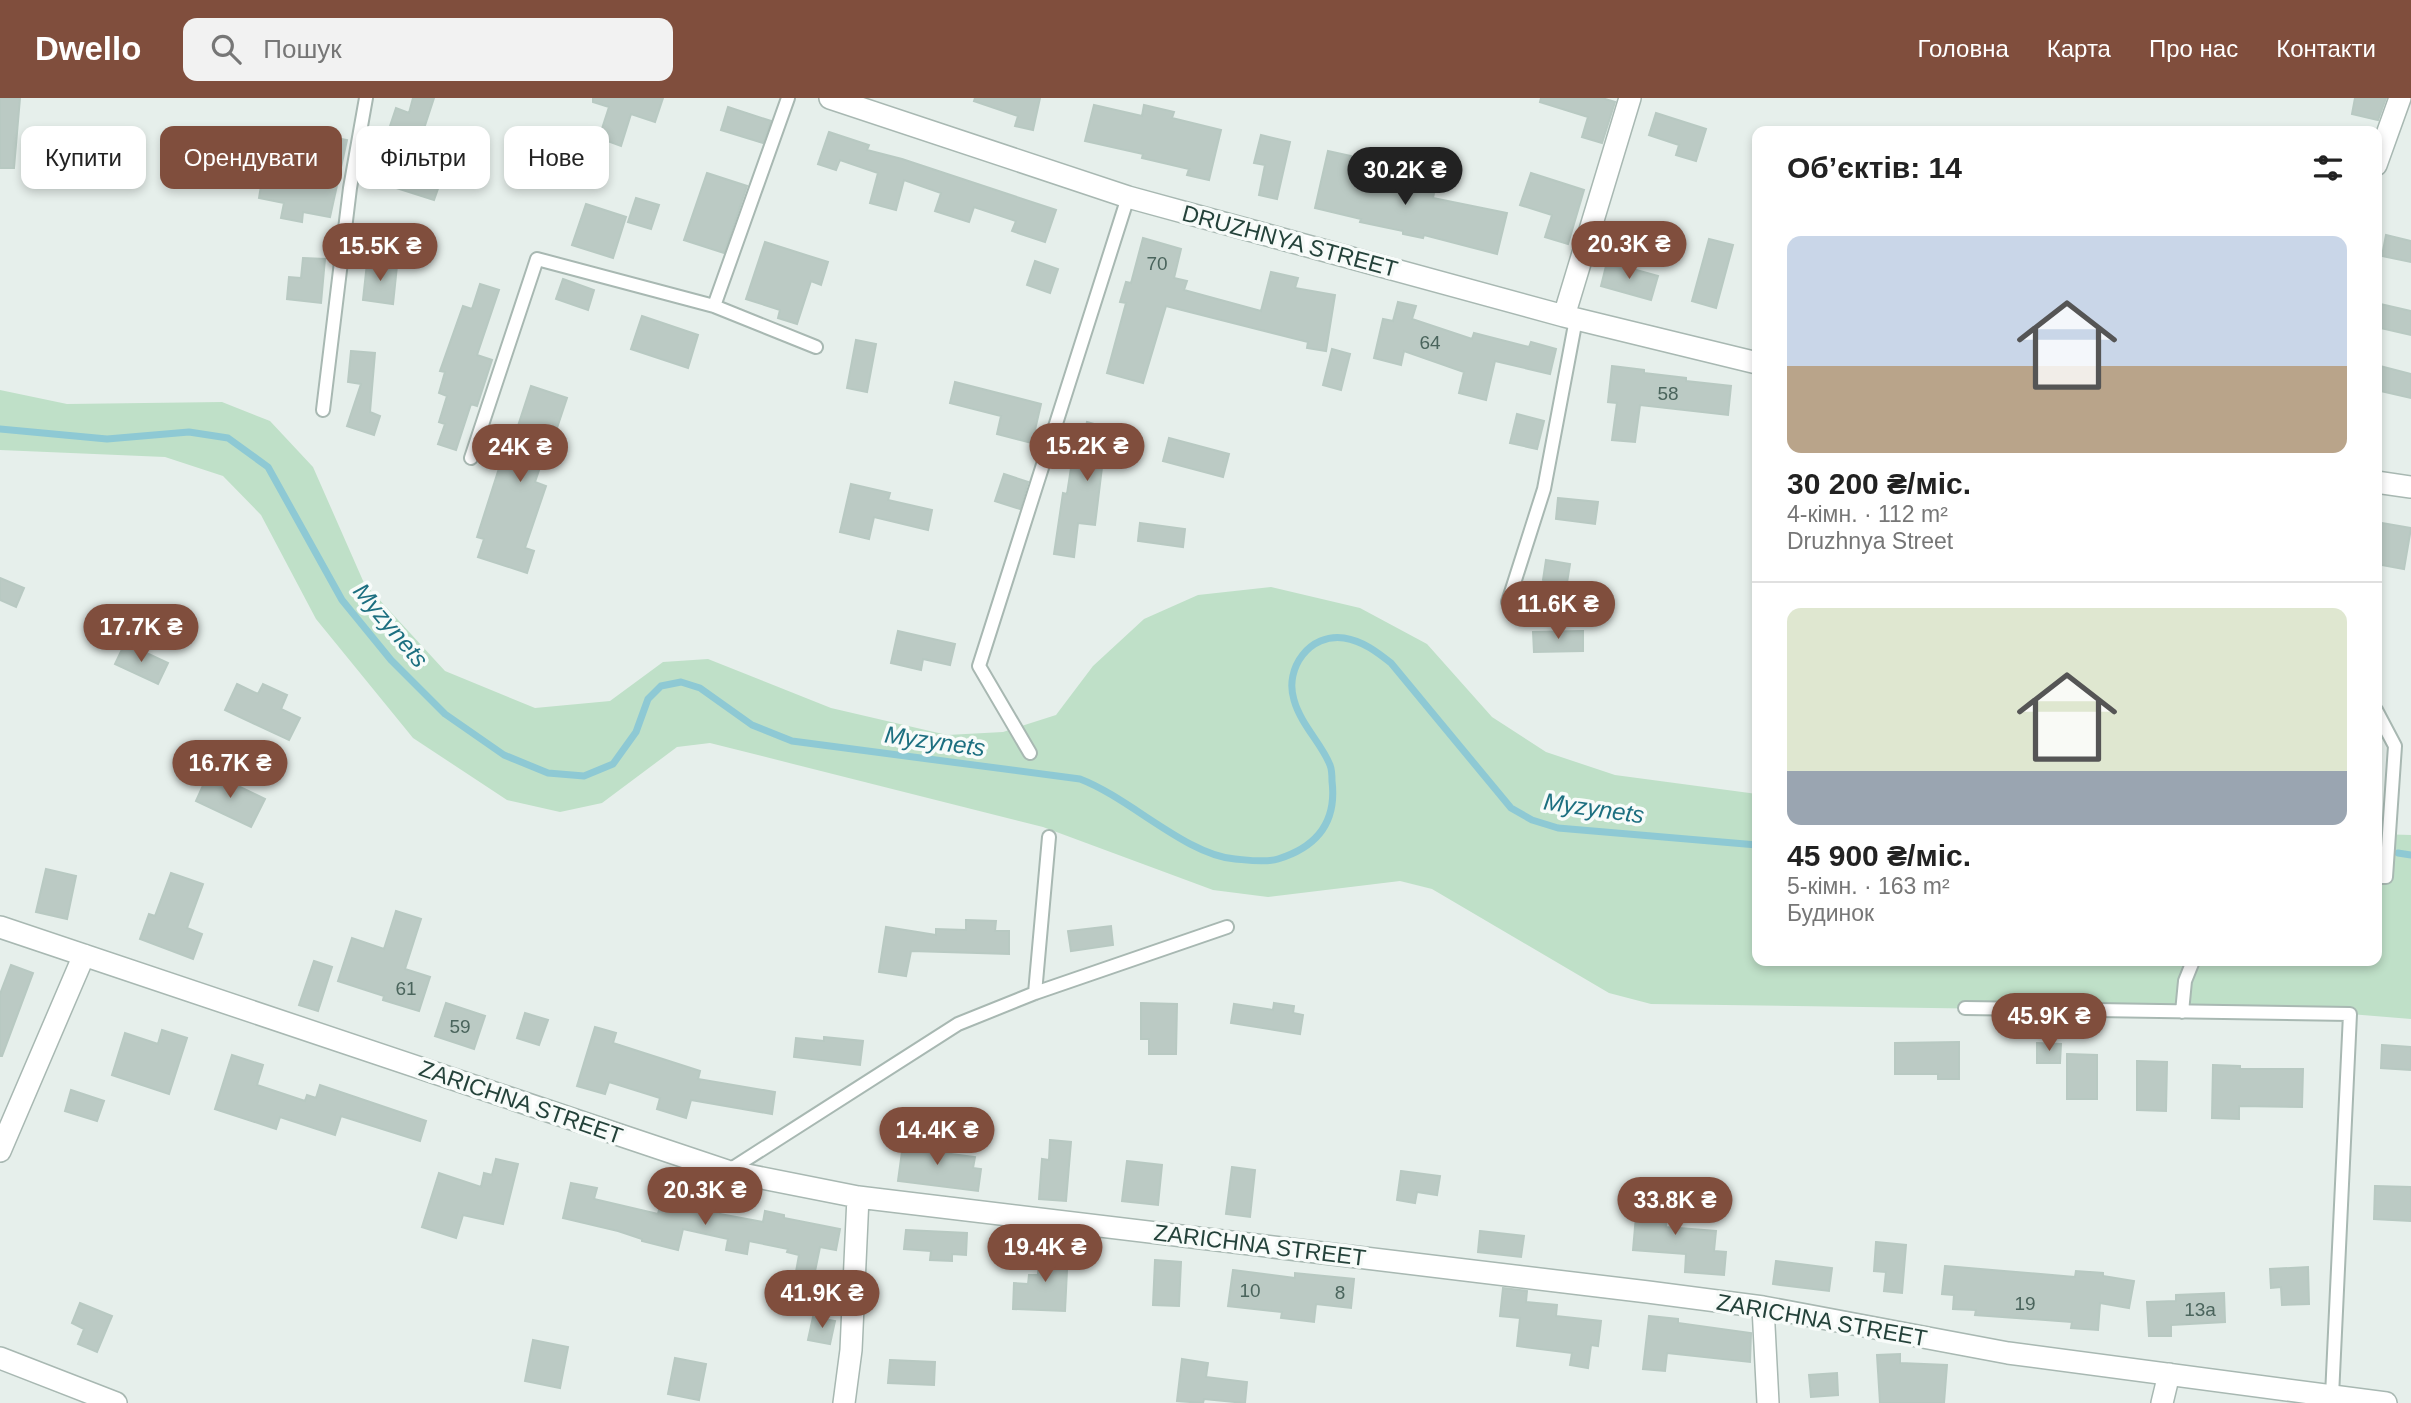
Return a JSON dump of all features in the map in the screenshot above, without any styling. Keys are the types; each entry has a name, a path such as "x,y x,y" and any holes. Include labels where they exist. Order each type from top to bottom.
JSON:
{"street":[{"name":"DRUZHNYA STREET","path":"830,98 1128,197 1570,317 1752,362"},
{"path":"1570,317 1630,98"},
{"path":"2382,148 2400,98"},
{"path":"2382,483 2411,487"},
{"name":"ZARICHNA STREET","path":"0,927 727,1171 858,1197 1763,1307 2008,1353 2386,1403"},
{"path":"0,1151 84,955"},
{"path":"844,1403 851,1350 858,1197"},
{"path":"1763,1307 1768,1403"},
{"path":"0,1358 116,1403"},
{"path":"2162,1403 2169,1374"}],"lane":[{"path":"323,410 350,188 366,98"},
{"path":"714,306 788,98"},
{"path":"1030,753 979,666 1128,197"},
{"path":"471,458 537,259 714,306 816,346"},
{"path":"1508,601 1544,489 1570,317"},
{"path":"2382,721 2395,746 2386,877 2382,877"},
{"path":"2382,799 2391,798"},
{"path":"1035,993 1049,838"},
{"path":"727,1171 958,1024 1035,993 1227,927"},
{"path":"2182,1012 2185,981 2191,966"},
{"path":"1965,1008 2350,1014 2332,1396"}],"green space":[{"path":"0,390 67,404 222,402 270,421 313,467 364,583 445,671 535,708 610,701 663,662 708,659 831,708 947,735 1003,732 1056,715 1093,666 1144,619 1198,595 1271,587 1360,608 1427,644 1492,717 1546,752 1615,775 1752,793 1752,966 2382,966 2382,834 2411,835 2411,1019 2350,1014 1651,1004 1609,993 1432,889 1400,881 1268,897 1213,890 1043,827 710,743 677,747 602,803 560,812 507,800 413,738 316,619 261,515 223,476 165,457 0,450"}],"building":[{"path":"0,98 20,98 14,168 0,168"},
{"path":"413,98 434,98 425,126 390,126 396,108 409,113"},
{"path":"593,98 663,98 655,122 631,114 621,146 609,142 609,126 603,126 609,107 593,102"},
{"path":"975,98 1040,98 1033,130 1015,126 1018,116 974,101"},
{"path":"1541,98 1602,98 1615,102 1602,143 1582,137 1588,117 1540,102"},
{"path":"2355,98 2386,98 2378,120 2352,114"},
{"path":"1094,105 1142,116 1144,105 1174,112 1172,118 1221,130 1209,180 1187,175 1189,169 1142,158 1143,154 1085,141"},
{"path":"728,107 771,121 763,143 721,130"},
{"path":"1656,113 1706,129 1696,161 1676,155 1679,145 1649,135"},
{"path":"829,132 869,145 867,150 1056,210 1045,242 1012,231 1016,221 974,207 969,222 935,211 941,193 904,180 896,210 870,203 878,173 840,160 836,170 818,164"},
{"path":"1261,135 1290,142 1277,199 1259,195 1265,165 1254,163"},
{"path":"342,139 347,140 342,163"},
{"path":"1328,151 1351,156 1349,167 1399,179 1397,186 1434,193 1433,198 1507,213 1497,254 1424,235 1423,238 1403,234 1403,231 1360,222 1361,219 1315,208"},
{"path":"707,173 747,186 724,253 684,240"},
{"path":"1531,173 1584,190 1568,244 1545,237 1552,215 1520,205"},
{"path":"260,189 336,189 330,217 303,212 302,222 281,218 284,203 259,198"},
{"path":"400,189 438,189 434,200"},
{"path":"636,198 659,205 651,229 628,222"},
{"path":"586,204 626,217 613,258 572,245"},
{"path":"2386,235 2411,241 2411,262 2382,256"},
{"path":"1143,238 1181,249 1174,278 1187,281 1184,290 1261,311 1271,272 1298,278 1295,288 1335,295 1326,351 1307,348 1308,342 1166,306 1143,383 1107,373 1126,303 1120,302 1126,282 1131,283"},
{"path":"1709,239 1733,245 1716,308 1692,301"},
{"path":"765,242 828,262 821,285 811,281 797,324 778,318 780,310 746,299"},
{"path":"303,258 325,259 321,303 287,299 289,277 301,278"},
{"path":"1035,261 1058,269 1050,293 1027,285"},
{"path":"1607,262 1658,276 1651,300 1601,286"},
{"path":"367,263 397,266 393,304 363,300"},
{"path":"563,279 594,290 588,310 556,299"},
{"path":"480,284 499,290 477,355 492,360 477,406 471,404 456,450 438,444 445,424 439,422 447,396 439,393 445,372 440,371 463,306 472,309"},
{"path":"1398,302 1416,306 1412,319 1472,339 1474,333 1529,347 1531,342 1556,349 1550,374 1495,361 1486,400 1459,393 1464,372 1404,351 1401,365 1374,358 1383,319 1393,321"},
{"path":"2382,304 2411,311 2411,335 2382,328"},
{"path":"642,316 698,335 688,368 631,349"},
{"path":"856,340 876,344 867,392 847,388"},
{"path":"1332,349 1350,354 1341,390 1323,385"},
{"path":"351,351 375,353 370,412 380,416 374,435 347,426 361,384 348,382"},
{"path":"1612,366 1686,378 1686,381 1731,386 1728,415 1640,405 1635,442 1612,440 1617,403 1608,402"},
{"path":"2382,367 2411,374 2411,398 2382,391"},
{"path":"955,382 1041,404 1032,443 997,434 1001,416 950,403"},
{"path":"531,386 567,398 557,428 554,426 535,482 546,486 525,548 534,551 527,573 478,557 484,539 477,537 511,431 516,432"},
{"path":"1517,414 1544,421 1537,449 1510,443"},
{"path":"1087,422 1133,435 1127,457 1104,451 1095,525 1078,523 1074,557 1054,554 1063,493 1067,494 1071,468 1075,468"},
{"path":"1169,438 1229,454 1223,477 1163,461"},
{"path":"1004,474 1028,482 1020,509 995,501"},
{"path":"851,484 890,493 888,500 932,510 928,530 874,517 869,539 840,532"},
{"path":"1558,498 1598,502 1595,524 1556,519"},
{"path":"1140,523 1185,529 1183,547 1138,541"},
{"path":"2382,523 2411,528 2404,569 2382,565"},
{"path":"1546,560 1570,564 1567,583 1543,580"},
{"path":"0,578 24,588 16,607 0,600"},
{"path":"898,631 955,644 950,665 923,659 921,670 891,663"},
{"path":"1583,631 1583,651 1534,652 1533,632"},
{"path":"125,643 168,663 158,684 115,664"},
{"path":"237,684 258,694 263,684 287,695 281,709 300,718 289,740 225,710"},
{"path":"209,772 265,799 251,827 196,801"},
{"path":"46,869 76,876 67,919 36,912"},
{"path":"171,873 203,884 187,928 202,934 193,959 140,939 149,914 155,916"},
{"path":"396,911 421,919 405,969 430,977 419,1011 383,1000 384,996 338,981 352,938 384,949"},
{"path":"966,920 996,921 995,931 1009,931 1009,954 911,951 906,976 879,972 886,927 936,935 936,929 966,930"},
{"path":"1111,926 1113,945 1071,951 1068,931"},
{"path":"314,961 332,967 318,1011 299,1005"},
{"path":"11,965 33,973 0,1056 0,994"},
{"path":"446,1003 485,1016 474,1049 435,1036"},
{"path":"1141,1003 1177,1004 1176,1054 1149,1054 1149,1039 1141,1039"},
{"path":"1274,1003 1294,1006 1293,1013 1303,1015 1300,1034 1231,1023 1234,1004 1273,1010"},
{"path":"525,1013 548,1020 539,1045 517,1038"},
{"path":"595,1027 616,1033 613,1043 700,1071 698,1079 775,1092 772,1114 691,1100 686,1118 657,1109 660,1098 609,1082 605,1094 577,1086"},
{"path":"162,1030 187,1038 169,1094 112,1075 125,1033 158,1044"},
{"path":"824,1037 863,1041 860,1065 794,1057 796,1038 824,1041"},
{"path":"1959,1042 1959,1079 1938,1079 1938,1074 1895,1074 1895,1043"},
{"path":"2037,1043 2061,1044 2060,1063 2037,1063"},
{"path":"2382,1045 2411,1047 2411,1070 2381,1068"},
{"path":"2067,1054 2097,1055 2097,1099 2067,1099"},
{"path":"232,1055 263,1065 257,1085 305,1101 307,1095 316,1098 320,1085 426,1121 420,1141 341,1116 335,1135 280,1117 276,1129 215,1109"},
{"path":"2137,1061 2167,1062 2166,1111 2137,1110"},
{"path":"2213,1065 2240,1066 2240,1069 2303,1069 2302,1107 2239,1106 2239,1119 2212,1118"},
{"path":"71,1090 104,1101 97,1121 65,1111"},
{"path":"904,1137 937,1141 936,1152 975,1157 973,1168 981,1169 978,1191 898,1181"},
{"path":"1050,1140 1071,1142 1066,1201 1039,1199 1042,1159 1049,1160"},
{"path":"496,1159 518,1164 503,1224 463,1215 456,1238 422,1227 439,1173 481,1187 484,1173 492,1175"},
{"path":"1127,1161 1162,1165 1158,1205 1122,1201"},
{"path":"1232,1167 1255,1170 1250,1217 1226,1214"},
{"path":"1401,1171 1440,1176 1437,1195 1417,1192 1415,1203 1397,1200"},
{"path":"571,1183 597,1188 594,1199 658,1214 662,1198 700,1207 703,1195 723,1200 720,1214 763,1222 765,1211 784,1215 784,1218 840,1229 836,1250 820,1247 812,1286 794,1283 799,1255 787,1252 788,1249 749,1241 747,1254 726,1250 728,1239 683,1229 678,1250 642,1241 618,1231 563,1218"},
{"path":"2375,1186 2411,1187 2411,1221 2374,1219"},
{"path":"1638,1193 1669,1195 1666,1227 1716,1231 1714,1251 1726,1252 1724,1275 1685,1272 1686,1254 1633,1250"},
{"path":"906,1230 967,1233 966,1255 952,1254 952,1261 930,1260 931,1251 904,1249"},
{"path":"1480,1231 1524,1236 1521,1257 1478,1252"},
{"path":"1876,1242 1906,1245 1902,1293 1884,1291 1886,1272 1874,1271"},
{"path":"1039,1248 1068,1250 1065,1311 1013,1309 1014,1283 1028,1284 1029,1275 1038,1275"},
{"path":"1155,1260 1181,1262 1179,1306 1153,1305"},
{"path":"1776,1261 1832,1268 1829,1291 1773,1284"},
{"path":"1945,1266 2075,1277 2076,1271 2103,1273 2103,1276 2134,1281 2129,1308 2100,1303 2098,1330 2071,1328 2072,1322 1975,1315 1976,1310 1953,1309 1954,1295 1942,1294"},
{"path":"2308,1267 2309,1304 2282,1305 2281,1287 2271,1288 2270,1269"},
{"path":"1233,1270 1295,1278 1295,1273 1354,1279 1351,1308 1316,1304 1314,1322 1281,1318 1282,1312 1228,1306"},
{"path":"1503,1288 1527,1291 1526,1302 1557,1305 1556,1316 1601,1321 1598,1346 1591,1345 1588,1368 1570,1365 1572,1353 1517,1346 1520,1318 1500,1316"},
{"path":"2224,1293 2225,1322 2171,1325 2171,1336 2149,1336 2147,1302 2176,1301 2176,1295"},
{"path":"80,1303 112,1316 97,1352 78,1344 84,1329 72,1323"},
{"path":"1649,1316 1678,1319 1678,1323 1751,1333 1750,1362 1667,1353 1665,1371 1643,1369"},
{"path":"813,1317 835,1321 830,1344 808,1340"},
{"path":"533,1340 568,1347 560,1388 525,1381"},
{"path":"1900,1354 1900,1363 1947,1365 1944,1403 1880,1403 1877,1355"},
{"path":"675,1358 706,1364 699,1400 668,1394"},
{"path":"1182,1359 1208,1363 1206,1377 1247,1382 1245,1403 1204,1399 1203,1403 1177,1401"},
{"path":"890,1360 935,1362 934,1385 888,1383"},
{"path":"1837,1373 1838,1395 1811,1397 1809,1375"}],"waterway":[{"name":"Myzynets","path":"0,429 107,439 189,432 228,438 268,467 342,600 391,660 445,714 504,755 548,773 584,776 613,764 636,732 648,699 661,686 681,682 700,688 752,725 792,741 1080,779 1118,799 1178,837 1216,855 1257,861 1273,860 1292,854 1314,840 1322,831 1331,809 1331,767 1301,718 1292,688 1296,665 1302,655 1320,641 1344,638 1364,644 1391,663 1511,808 1532,820 1558,828 1752,845"},
{"name":"Myzynets","path":"2398,853 2411,855"}]}
